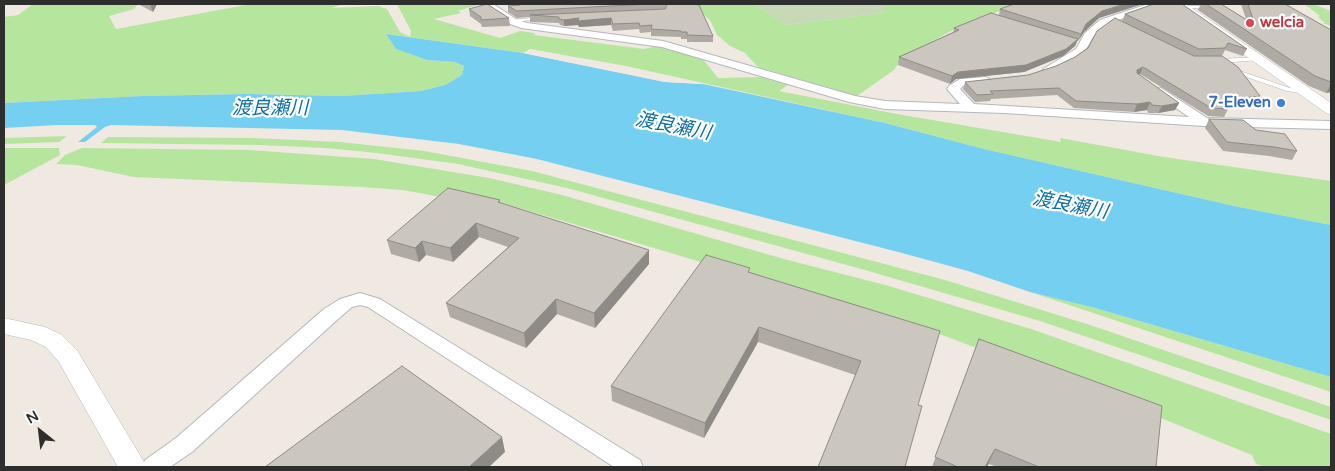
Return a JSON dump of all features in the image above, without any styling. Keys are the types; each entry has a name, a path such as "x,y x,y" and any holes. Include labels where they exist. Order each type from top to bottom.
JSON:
{"street":[{"path":"487,4 512,21 532,27 666,44 867,102 898,106 970,107 1204,122 1331,125"},
{"path":"1041,72 1068,60 1080,52 1078,44 1110,19 1156,4"},
{"path":"1181,5 1331,110"},
{"path":"970,107 953,90 954,88 963,83 1002,79"},
{"path":"1149,84 1204,122"},
{"path":"153,467 184,445 331,314 346,303 360,299 374,303 632,467"},
{"path":"4,326 37,332 54,341 68,356 133,467"}],"lane":[{"path":"1181,5 1204,7 1212,4"},
{"path":"512,21 543,18"},
{"path":"1110,19 1121,24"},
{"path":"1213,60 1258,59"},
{"path":"1221,61 1235,71 1289,90 1306,92"}],"green space":[{"path":"33,4 138,4 134,9 109,16 116,29 251,4 343,4 332,8 378,6 387,9 400,32 410,37 411,31 397,4 481,4 458,11 461,13 434,19 500,38 520,31 535,33 534,35 644,49 657,46 702,58 718,78 760,77 788,85 779,91 897,114 1061,142 1060,138 1164,157 1331,181 1331,225 1234,206 984,149 885,123 626,66 530,49 523,53 387,34 396,49 427,60 455,62 464,66 462,75 445,85 421,91 342,96 247,94 142,96 4,103 4,17 18,15"},
{"path":"671,4 755,4 786,25 884,13 882,4 1016,4 953,30 903,57 894,70 857,96 758,67 745,53 730,46 717,35 710,20 704,15"},
{"path":"755,4 882,4 884,13 786,25"},
{"path":"1304,4 1313,4 1331,11 1331,26 1322,23 1325,23 1318,17 1320,16"},
{"path":"67,136 59,142 4,144 4,138"},
{"path":"108,137 253,138 340,142 424,151 532,171 945,280 1090,325 1331,407 1331,420 1040,321 865,270 567,188 458,164 377,153 326,148 260,145 101,143"},
{"path":"4,148 59,148 60,155 4,185"},
{"path":"82,148 249,150 374,159 489,178 562,195 784,259 889,286 1031,329 1331,434 1331,467 1267,467 1256,464 1252,455 1156,416 929,330 496,201 451,199 403,190 362,187 134,177 77,165 56,164 65,155"},
{"path":"1030,292 1095,308 1331,377 1331,392"}],"water":[{"name":"渡良瀬川","path":"386,34 523,53 665,82 703,84 885,123 984,149 1234,206 1331,225 1331,377 1095,308 1030,292 968,271 902,253 537,159 459,144 342,130 111,125 105,127 85,142 78,142 97,127 95,125 57,125 4,128 4,103 142,96 247,94 342,96 421,91 445,85 462,75 464,66 455,62 427,60 396,49"}],"pier":[{"path":"527,51 665,80 690,81 703,84 665,82 523,53"}],"building":[{"path":"487,4 509,18 481,20 481,17 469,9"},
{"path":"520,4 648,4 517,11 508,6"},
{"path":"665,4 699,5 713,36 687,35 687,32 681,31 651,29 652,25 640,26 639,23 613,24 611,18 578,21 579,18 564,20 559,19 559,17 530,15 665,9 667,5"},
{"path":"1014,4 1125,4 1102,11 1086,24 1081,34 1000,9"},
{"path":"1154,4 1182,4 1247,49 1228,43 1225,48 1199,49 1125,14"},
{"path":"1206,4 1221,4 1255,25 1248,4 1285,4 1331,30 1331,82 1315,76"},
{"path":"991,13 1078,39 1066,49 1026,65 958,72 952,76 899,57 959,30 954,28"},
{"path":"1115,18 1194,56 1222,56 1238,67 1260,96 1218,101 1228,109 1211,108 1143,67 1137,70 1137,73 1179,103 1162,106 1152,105 1150,102 1137,104 1076,101 1059,88 990,91 993,94 977,95 965,82 1028,75 1056,66 1088,48 1097,31"},
{"path":"1209,119 1243,120 1256,130 1285,134 1297,151 1227,142"},
{"path":"448,188 500,200 498,202 649,250 594,313 556,299 524,333 446,303 519,238 476,223 450,248 422,241 415,248 387,240"},
{"path":"706,255 750,268 748,272 940,331 918,405 922,406 905,467 818,467 861,361 759,327 705,423 611,386"},
{"path":"979,339 1162,406 1156,467 1039,467 995,449 985,467 958,467 935,457"},
{"path":"402,366 502,437 469,467 265,467"}],"place":[{"name":"welcia","path":"1250,23"},
{"name":"7-Eleven","path":"1281,103"}]}
